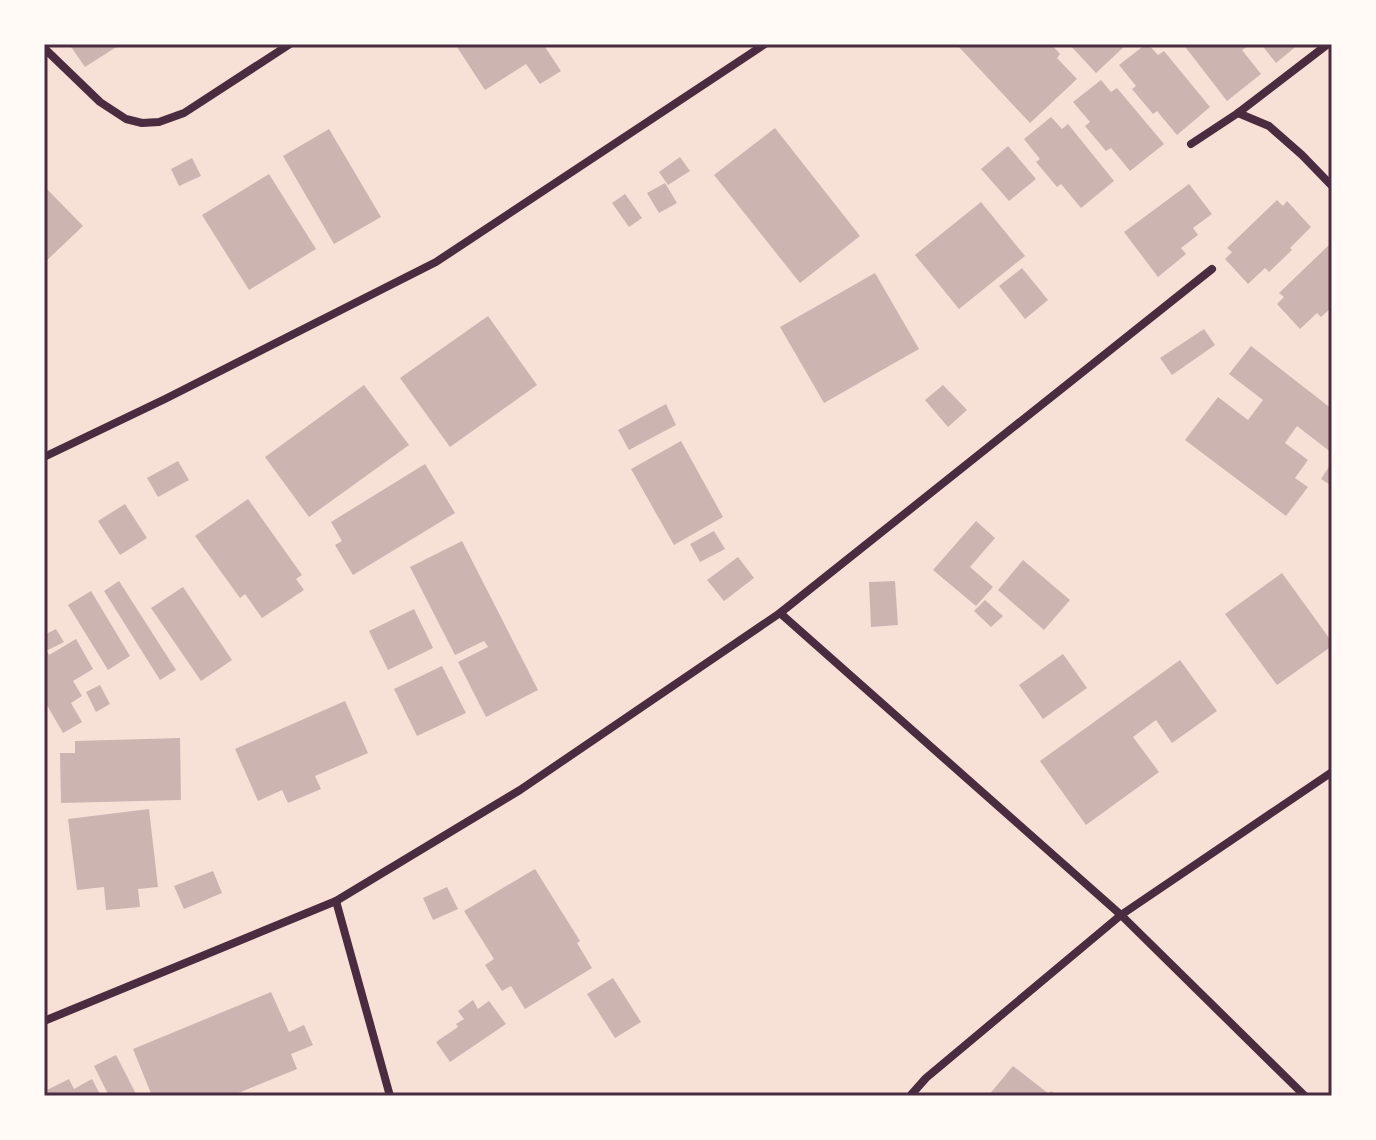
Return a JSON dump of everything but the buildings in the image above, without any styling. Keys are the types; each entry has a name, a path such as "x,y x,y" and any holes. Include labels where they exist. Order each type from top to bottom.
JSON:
{"street":[{"path":"44,48 100,102 126,119 142,123 159,122 184,113 290,44"},
{"path":"44,457 436,262 765,44"},
{"path":"1191,144 1238,113 1328,44"},
{"path":"1238,113 1269,126 1332,186"},
{"path":"44,1021 336,901 520,790 780,613 1212,269"},
{"path":"780,613 1121,915 1305,1096"},
{"path":"910,1096 926,1078 1121,915 1332,772"},
{"path":"336,901 390,1096"}]}
